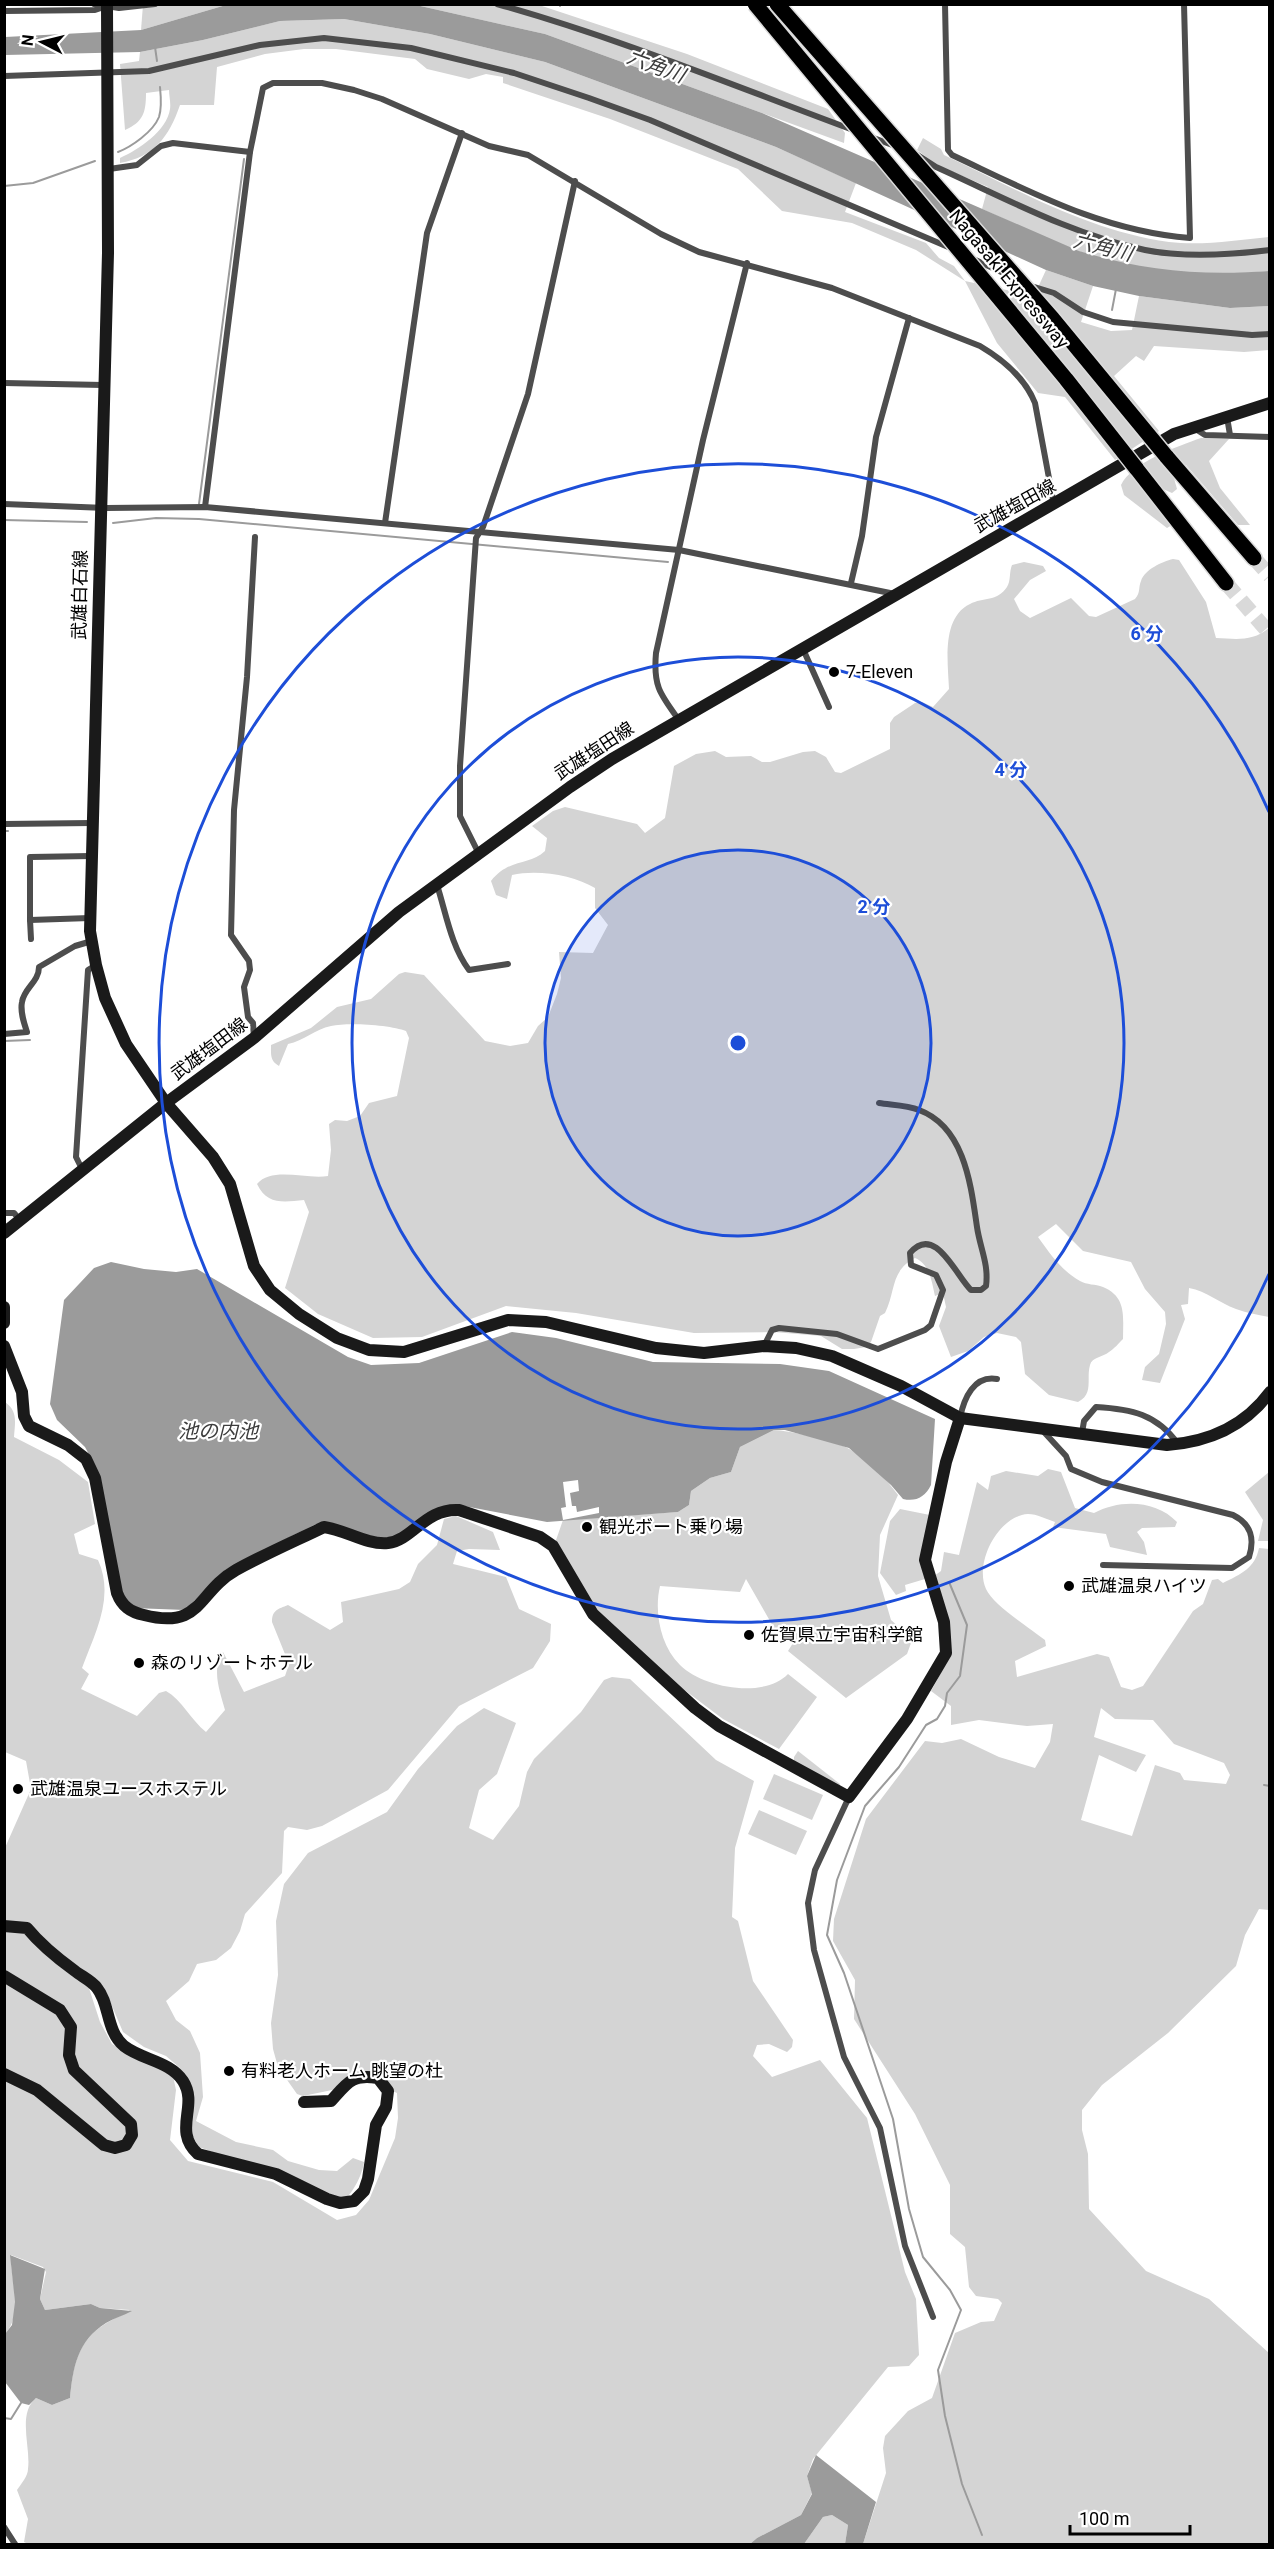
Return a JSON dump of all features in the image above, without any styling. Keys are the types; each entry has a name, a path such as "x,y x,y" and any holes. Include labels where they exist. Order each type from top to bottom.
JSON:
{"highway":[{"name":"Nagasaki Expressway","path":"755,4 1059,370 1226,583"},
{"name":"Nagasaki Expressway","path":"777,4 1053,319 1254,558"}],"street":[{"path":"94,4 107,8"},
{"path":"4,11 95,10 155,4"},
{"path":"497,4 550,19 705,74 915,153 936,167 1104,240 1148,250 1192,254 1269,250"},
{"path":"945,4 948,150 952,155 1058,205 1109,224 1151,235 1190,238 1184,4"},
{"name":"武雄白石線","path":"107,8 109,169 91,856 92,941 105,998 126,1044 166,1103 213,1157 230,1184 239,1205 254,1266 270,1290 299,1314 337,1338 369,1350 404,1352 508,1320 546,1322 656,1348 704,1353 764,1346 796,1348 832,1356 902,1386 960,1418"},
{"path":"4,76 149,71 260,45 296,40 352,39 411,48 514,73 650,120 930,238 1027,284 1054,293 1097,318 1113,322 1251,335 1269,334"},
{"path":"205,507 250,152 262,88 273,83 322,83 354,90 489,146 528,155 688,247 832,288 980,346 997,356 1030,391 1035,403 1054,504"},
{"path":"385,523 427,233 462,133"},
{"path":"109,169 137,165 161,146 172,143 250,152"},
{"path":"479,855 460,816 460,766 475,548 477,535 483,527 528,394 575,181"},
{"path":"680,720 658,692 654,670 679,550 747,263"},
{"path":"851,583 862,536 876,437 909,318"},
{"path":"4,383 104,385"},
{"name":"武雄塩田線","path":"4,1233 166,1103 254,1038 399,912 578,782 680,720 1174,434 1269,403"},
{"path":"1227,417 1230,435"},
{"path":"1194,427 1205,435 1269,437"},
{"path":"4,504 205,507 385,523 477,535 679,550 851,583 896,594"},
{"path":"254,1038 253,1023 248,1017 244,987 250,970 249,961 231,935 234,810 247,676 255,537"},
{"path":"802,649 829,707"},
{"path":"4,824 92,823"},
{"path":"31,939 30,857 91,856"},
{"path":"437,885 454,942 461,960 469,970 508,964"},
{"path":"30,920 90,918"},
{"path":"4,1034 27,1032 21,1004 23,996 39,976 39,967 75,946 92,941"},
{"path":"82,1169 76,1157 88,969 96,966"},
{"path":"764,1346 772,1330 779,1328 837,1334 878,1349 925,1330 931,1325 943,1290 936,1275 911,1265 910,1253 921,1244 931,1244 942,1252 971,1290 981,1290 986,1286 986,1262 978,1235 970,1183 962,1155 950,1134 938,1120 918,1109 879,1104"},
{"path":"4,1213 14,1213 20,1220"},
{"path":"4,1307 4,1323"},
{"path":"4,1346 22,1392 24,1416 29,1426 68,1445 86,1459 91,1469 95,1478 117,1593 121,1604 134,1613 158,1619 175,1619 191,1614 221,1580 236,1570 324,1527 336,1528 362,1539 388,1543 398,1540 445,1509 459,1510 540,1537 553,1546 593,1614 695,1708 719,1726 849,1797"},
{"path":"933,2317 905,2246 880,2128 844,2057 814,1950 808,1903 815,1870 849,1797 907,1719 946,1653 945,1628 925,1560 946,1462 962,1408 977,1382 985,1377 997,1379"},
{"path":"960,1418 1178,1444 1193,1443 1227,1430 1251,1414 1269,1392"},
{"path":"1082,1433 1084,1421 1096,1407 1128,1409 1166,1427 1178,1444"},
{"path":"1038,1427 1059,1448 1071,1469 1102,1482 1233,1515 1249,1527 1252,1537 1249,1557 1232,1568 1103,1565"},
{"path":"4,1926 27,1928 43,1947 97,1988 113,2032 124,2046 172,2070 183,2081 188,2093 184,2130 190,2147 198,2154 276,2174 340,2203 354,2201 364,2191 368,2179 376,2125 386,2107 388,2091 378,2078 361,2075 349,2081 331,2101 304,2102"},
{"path":"4,1976 60,2010 71,2027 69,2055 75,2070 131,2124 132,2135 126,2145 115,2148 104,2145 37,2090 4,2074"},
{"path":"4,2527 15,2544"}],"shaded area":[{"path":"536,4 687,54 828,109 845,133 844,143 545,34 416,5"},
{"path":"143,5 226,5 141,30"},
{"path":"344,19 430,34 545,62 776,147 856,183 845,212 926,243 939,258 954,266 965,281 916,250 852,223 782,211 738,169 610,119 503,83 503,77 486,74 469,79 427,69 415,59 336,49 304,49 265,54 217,67 214,105 180,105 171,127 159,144 142,156 120,163 120,158 143,145 158,132 168,117 170,104 169,90 146,93 145,106 140,120 125,130 120,64 139,61 140,52 203,40 280,21"},
{"path":"923,138 941,149 944,155 1054,207 1110,229 1181,243 1269,237 1269,271 1214,274 1141,269 1105,260 1069,247 982,209 988,187 937,165 917,150"},
{"path":"1046,270 1093,286 1081,322 1111,331 1132,330 1139,296 1230,308 1269,306 1269,350 1244,352 1154,346 1144,361 1136,356 1114,376 1159,431 1115,460 1065,397 1038,393 997,343 965,281 1034,296"},
{"path":"1201,438 1229,439 1209,461 1220,488 1250,525 1238,525 1186,465 1177,464 1172,471 1177,489 1172,493 1149,483 1172,525 1167,528 1124,495 1121,485 1134,470 1156,456"},
{"path":"1173,559 1179,560 1206,602 1216,638 1250,638 1269,628 1269,1317 1236,1309 1189,1288 1188,1304 1181,1305 1185,1319 1160,1383 1142,1380 1145,1367 1159,1354 1166,1324 1165,1312 1145,1289 1131,1262 1083,1251 1056,1224 1038,1237 1047,1250 1073,1277 1111,1291 1120,1302 1123,1316 1123,1339 1107,1354 1091,1362 1088,1390 1083,1399 1078,1402 1049,1395 1025,1374 1021,1342 1016,1337 997,1333 984,1337 968,1351 951,1357 939,1326 946,1307 943,1293 935,1296 927,1269 915,1258 907,1263 897,1275 885,1313 880,1316 871,1342 866,1347 854,1349 842,1349 821,1336 774,1332 694,1333 576,1313 506,1306 422,1337 373,1338 318,1314 285,1288 309,1212 304,1200 276,1201 266,1196 257,1184 271,1176 328,1176 331,1150 329,1124 335,1120 347,1121 360,1116 369,1103 397,1096 409,1038 406,1031 390,1027 358,1024 331,1026 288,1044 279,1066 271,1055 271,1045 311,1028 337,1007 371,999 399,974 405,972 424,975 485,1041 510,1046 528,1043 538,1026 548,1017 557,994 561,978 559,952 593,953 608,925 595,908 595,888 555,874 512,875 507,899 496,895 491,881 498,874 512,865 532,859 545,851 547,838 532,826 553,811 565,807 637,824 645,833 665,818 674,766 696,754 715,751 726,757 751,756 762,762 770,762 803,752 815,751 826,757 835,772 841,773 890,749 890,723 894,717 915,703 922,702 933,707 949,689 948,642 954,620 970,604 1003,592 1008,585 1012,565 1024,562 1043,566 1046,571 1030,580 1014,599 1020,611 1030,618 1071,598 1089,616 1096,617 1135,599 1146,573 1159,564"},
{"path":"5,1402 14,1413 14,1437 59,1460 88,1482 95,1524 74,1534 79,1554 98,1560 103,1574 104,1601 82,1668 89,1674 81,1689 137,1716 159,1693 166,1691 206,1732 225,1710 217,1673 219,1659 223,1652 244,1692 285,1676 289,1664 272,1622 276,1610 288,1605 330,1630 343,1622 341,1602 399,1589 410,1582 418,1564 437,1545 444,1519 456,1516 493,1532 500,1550 457,1551 453,1564 506,1577 519,1609 551,1624 550,1641 533,1668 459,1706 388,1790 322,1826 307,1830 288,1827 284,1831 282,1873 245,1914 240,1931 231,1948 216,1960 197,1964 189,1981 166,2001 176,2020 190,2031 200,2053 203,2097 196,2121 236,2142 273,2150 288,2161 319,2170 337,2171 353,2158 364,2162 357,2182 345,2199 333,2197 199,2147 189,2130 186,2086 180,2068 166,2056 144,2047 123,2032 106,1992 88,1985 100,2022 112,2044 173,2076 176,2090 170,2140 188,2161 273,2182 337,2220 356,2215 369,2200 395,2138 398,2118 397,2093 377,2084 366,2083 303,2096 297,2094 278,2067 273,2049 271,2023 278,1975 276,1921 284,1884 308,1853 387,1812 418,1769 457,1726 484,1708 516,1723 497,1774 479,1790 469,1828 493,1840 519,1806 527,1772 534,1759 581,1712 604,1680 612,1677 630,1679 716,1760 754,1781 735,1848 732,1917 738,1921 753,1981 793,2040 792,2047 787,2052 769,2044 757,2045 753,2056 772,2077 820,2060 867,2118 905,2272 916,2299 919,2355 909,2366 888,2367 813,2459 807,2476 812,2493 801,2515 750,2544 28,2544 24,2542 28,2519 17,2490 28,2472 26,2422 30,2405 36,2398 52,2405 70,2398 75,2366 82,2347 95,2331 130,2310 100,2308 91,2304 45,2310 40,2299 46,2272 43,2267 11,2255 15,2307 11,2326 5,2334 4,1850 31,1789 26,1761 5,1752"},
{"path":"774,1430 813,1437 845,1447 870,1465 898,1495 880,1535 878,1576 891,1620 907,1634 911,1643 907,1654 846,1698 788,1651 793,1643 792,1635 784,1629 774,1628 746,1579 740,1592 660,1586 658,1617 663,1638 673,1657 690,1673 703,1680 734,1688 764,1686 777,1682 788,1674 817,1697 779,1749 723,1719 638,1655 595,1612 555,1543 563,1520 678,1512 689,1505 691,1491 710,1478 731,1472 740,1447"},
{"path":"1048,1469 1061,1472 1075,1508 1094,1513 1115,1505 1137,1504 1159,1509 1177,1522 1175,1527 1142,1528 1137,1532 1144,1542 1147,1555 1110,1547 1106,1534 1053,1527 1055,1522 1035,1515 1017,1517 1007,1523 998,1532 986,1554 983,1578 986,1589 1004,1609 1045,1640 1046,1646 1015,1661 1017,1677 1097,1654 1109,1657 1121,1687 1132,1690 1143,1686 1193,1611 1203,1604 1212,1580 1218,1579 1223,1583 1236,1577 1251,1565 1259,1548 1269,1549 1269,1910 1259,1909 1245,1935 1236,1966 1168,2033 1102,2085 1082,2110 1082,2130 1088,2154 1089,2209 1146,2271 1209,2299 1269,2353 1269,2544 863,2544 886,2473 883,2448 885,2436 908,2411 932,2398 955,2333 981,2322 994,2321 1002,2303 998,2299 976,2296 969,2287 965,2247 950,2234 950,2185 915,2114 854,2019 855,1980 833,1941 834,1919 866,1819 925,1741 942,1743 961,1739 999,1757 1035,1768 1050,1742 1053,1724 1027,1726 979,1720 951,1725 951,1706 931,1691 946,1659 950,1634 945,1609 934,1576 941,1571 944,1552 959,1555 977,1482 988,1490 991,1476 1006,1471 1038,1476","holes":["1101,1708 1115,1719 1153,1720 1174,1744 1224,1763 1230,1775 1226,1784 1184,1780 1180,1773 1155,1765 1132,1836 1081,1820 1099,1755 1136,1772 1146,1755 1094,1737"]},
{"path":"1269,1472 1269,1541 1258,1541 1263,1520 1245,1492"},
{"path":"900,1509 930,1515 925,1579 905,1585 906,1591 896,1595 880,1573 890,1521"},
{"path":"798,1751 840,1784 839,1787 794,1763 794,1757"},
{"path":"774,1774 823,1795 812,1820 763,1799"},
{"path":"759,1810 807,1831 796,1855 748,1834"},
{"path":"832,2515 848,2525 845,2544 804,2544 823,2517"}],"water":[{"path":"226,5 416,5 545,34 762,113 1079,251 1127,263 1173,270 1220,273 1269,271 1269,306 1230,308 1139,296 1093,286 1046,270 776,147 545,62 430,34 344,19 280,21 203,40 140,52 5,55 5,37 141,30"},
{"name":"池の内池","path":"111,1262 144,1269 176,1272 197,1269 348,1357 371,1365 419,1363 512,1332 556,1338 653,1362 780,1364 829,1371 935,1419 931,1485 920,1498 903,1499 891,1485 849,1448 785,1430 774,1430 740,1447 731,1472 710,1478 691,1491 689,1505 678,1512 547,1522 464,1506 395,1538 385,1539 316,1524 225,1570 185,1610 133,1608 123,1598 94,1464 85,1447 57,1420 50,1404 64,1300 94,1268"},
{"path":"10,2255 45,2269 40,2299 45,2310 91,2304 100,2308 132,2311 106,2323 89,2338 78,2356 70,2398 52,2405 36,2398 29,2405 21,2403 5,2382 5,2334 12,2325 15,2302"},
{"path":"816,2455 876,2502 863,2544 845,2544 848,2525 832,2515 823,2517 804,2544 750,2544 801,2515 812,2494 807,2476"}],"pier":[{"path":"578,1480 579,1491 570,1493 572,1506 576,1506 577,1512 599,1507 599,1513 563,1520 561,1508 566,1507 563,1482"}],"waterway":[{"path":"155,47 157,61"},
{"path":"118,152 141,138 156,123 161,110 160,87"},
{"path":"199,504 244,159"},
{"path":"4,186 33,183 95,161"},
{"path":"1112,310 1116,289"},
{"path":"113,523 156,518 199,519 668,562"},
{"path":"4,520 87,522"},
{"path":"4,1041 30,1040"},
{"path":"949,1582 967,1625 960,1676 947,1693 945,1706 937,1719 926,1725 899,1767 865,1806 837,1880 827,1935 844,1973 893,2119 909,2209 923,2257 950,2290 961,2310 938,2370 945,2416 962,2484 982,2535"},
{"path":"1264,1785 1270,1786"},
{"path":"4,2418 11,2419 21,2403"}],"tunnel":[{"path":"1254,558 1270,576"},
{"path":"1226,583 1270,634"}],"place":[{"name":"7-Eleven","path":"834,672"},
{"name":"観光ボート乗り場","path":"587,1527"},
{"name":"武雄温泉ハイツ","path":"1069,1586"},
{"name":"佐賀県立宇宙科学館","path":"749,1635"},
{"name":"森のリゾートホテル","path":"139,1663"},
{"name":"武雄温泉ユースホステル","path":"18,1789"},
{"name":"有料老人ホーム 眺望の杜","path":"229,2071"}],"water label":[{"name":"六角川","path":"656,66"},
{"name":"六角川","path":"1103,247"}]}
